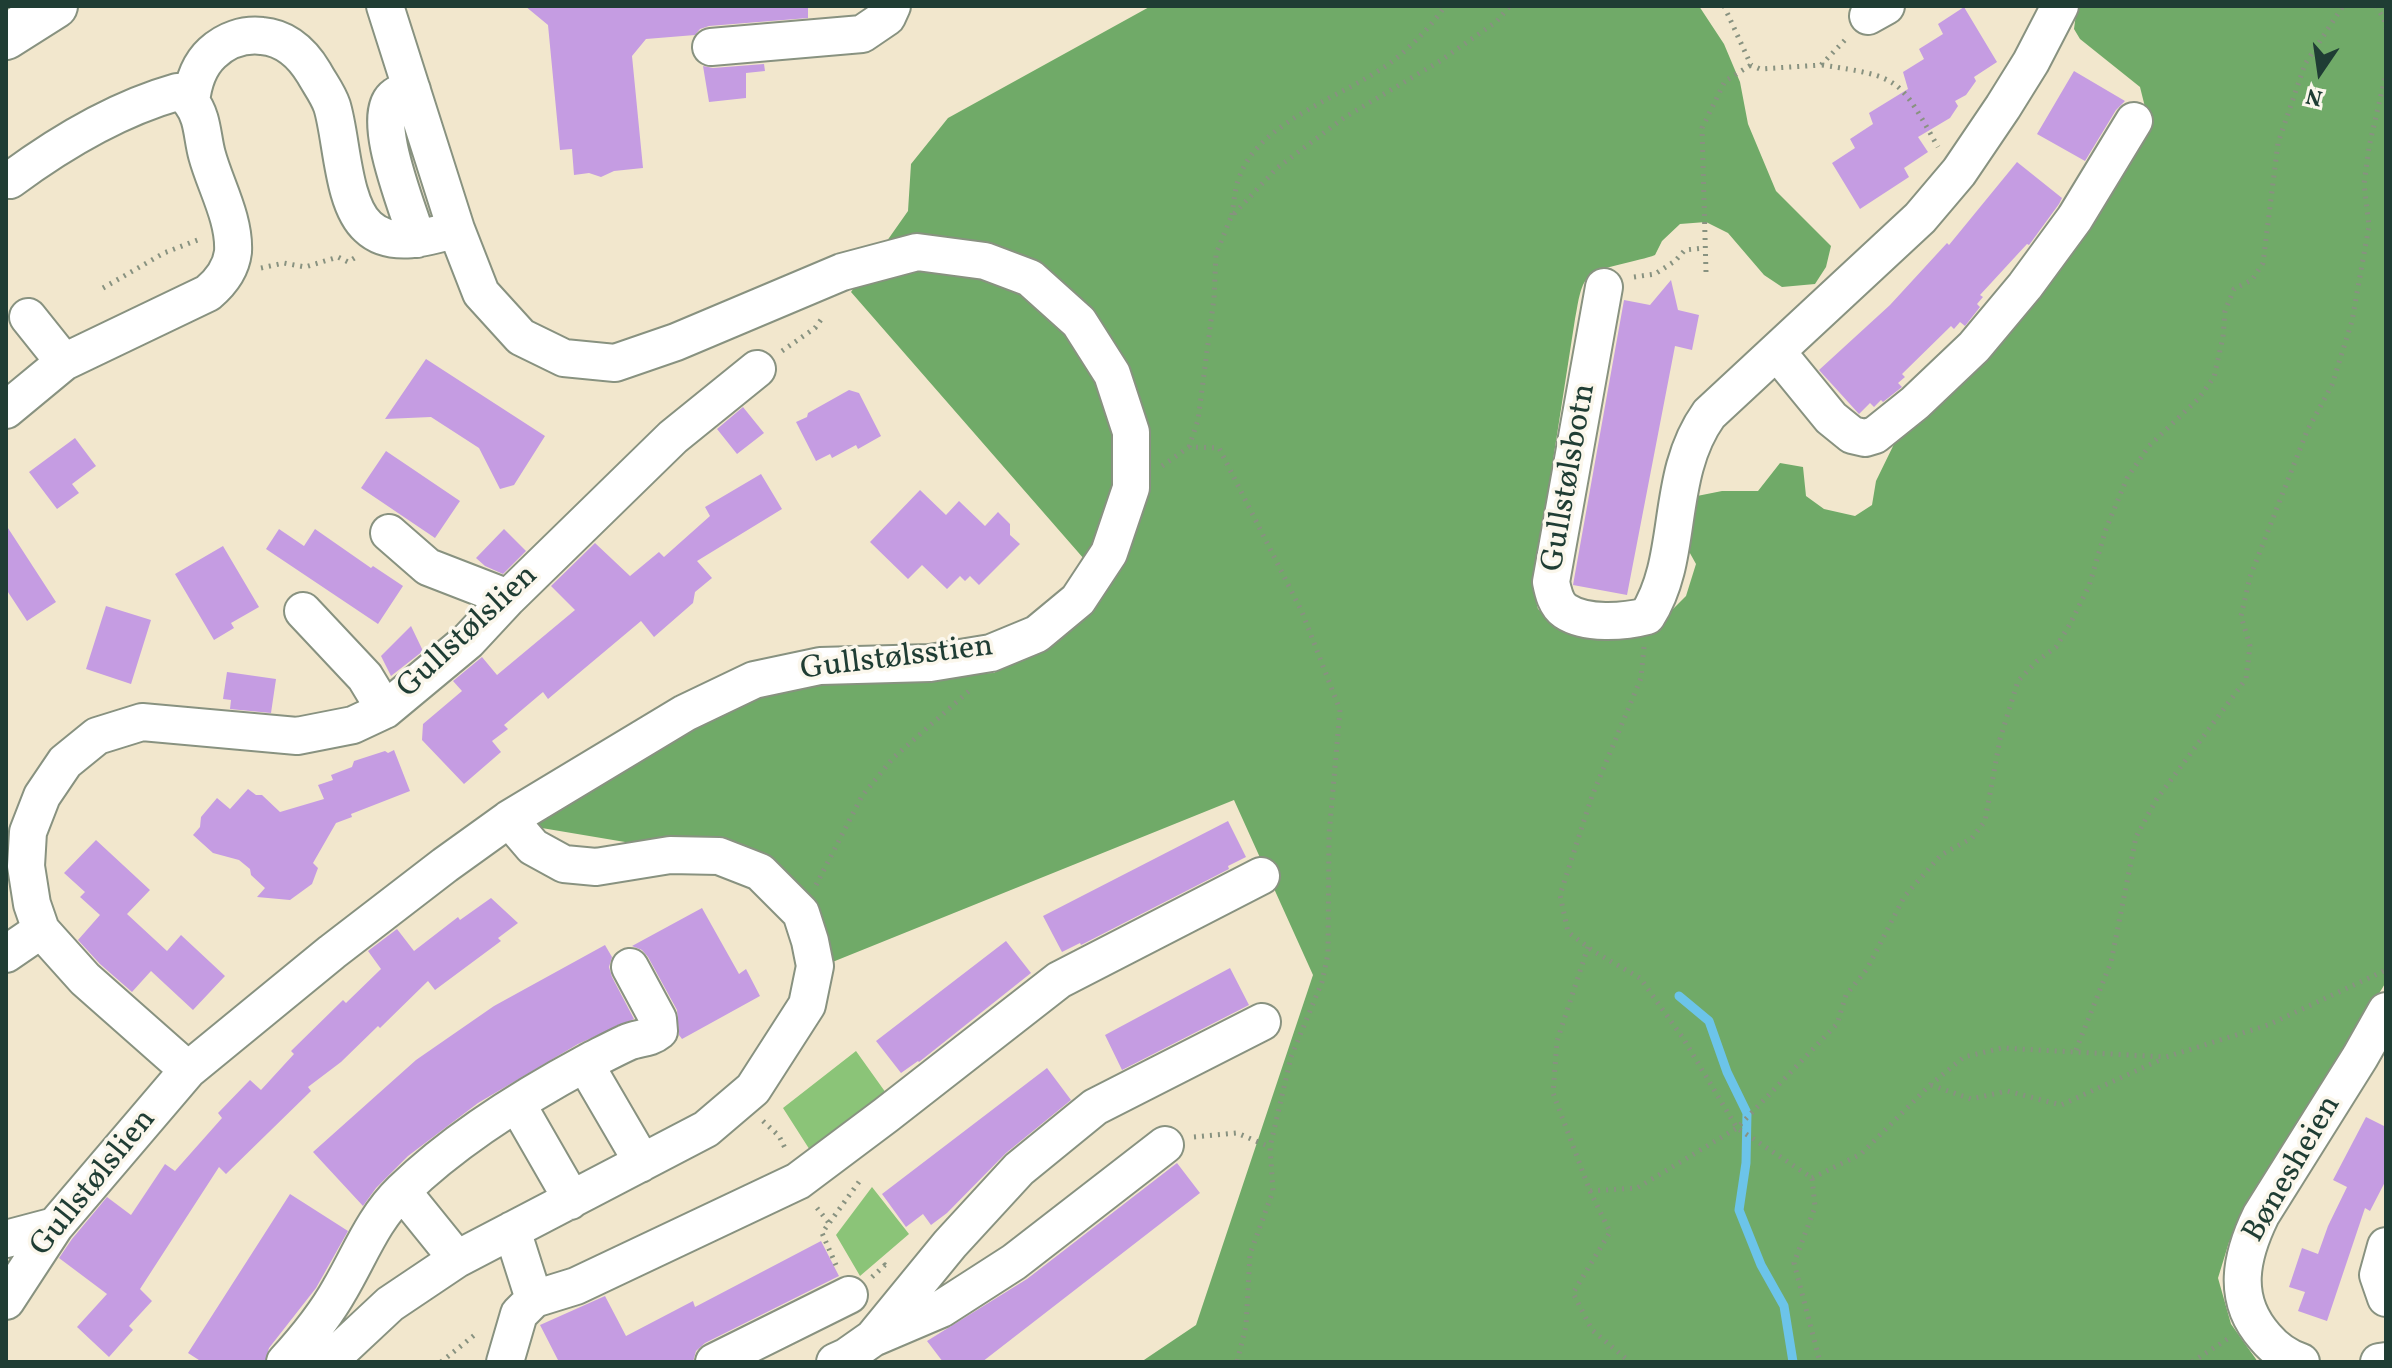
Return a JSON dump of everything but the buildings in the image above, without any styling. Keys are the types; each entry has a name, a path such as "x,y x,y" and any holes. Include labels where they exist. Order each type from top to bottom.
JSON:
{"main road":[{"path":"6,37 55,6"}],"street":[{"name":"Gullstølsstien","path":"385,6 456,229 481,293 521,337 564,358 615,363 676,342 842,272 917,252 985,261 1030,278 1079,322 1112,374 1131,432 1131,488 1109,553 1078,600 1037,634 991,653 930,663 820,666 754,680 685,713 509,819"},
{"path":"711,47 862,34 887,17 892,6"},
{"path":"1647,616 1655,604 1663,578 1681,478 1695,432 1709,414 1920,218 1959,172 2031,62 2060,6"},
{"path":"10,180 33,162 130,107 184,97 192,89 200,66 227,42 249,34 271,36 290,45 306,60 332,106 352,199 368,228 384,236 417,239 456,229"},
{"path":"412,90 395,96 390,102 384,128 417,239"},
{"path":"184,97 183,146 194,177"},
{"path":"6,410 64,362 208,293 220,283 233,251 228,221 207,154 198,110 184,97"},
{"path":"1777,352 1831,418 1852,435 1865,438 1875,435 1915,403 1974,347 2025,286 2075,218 2134,121"},
{"name":"Gullstølsbotn","path":"1604,287 1551,582 1555,598 1565,611 1590,619 1624,622 1647,616"},
{"path":"28,317 64,362"},
{"name":"Gullstølslien","path":"188,1070 85,979 41,930 32,904 26,866 28,832 42,796 65,762 97,736 142,722 297,736 353,725 385,710 468,641 673,437 757,369"},
{"path":"389,533 428,567 508,598"},
{"path":"303,611 365,677 385,710"},
{"path":"328,1362 390,1304 457,1259 706,1129 753,1089 807,1005 815,966 801,913 760,872 719,856 670,855 596,867 564,864 533,847 509,819"},
{"name":"Gullstølslien","path":"6,1301 55,1226 188,1070 332,952 509,819"},
{"path":"505,1362 519,1314 534,1299 576,1286 798,1181 1059,980 1261,876"},
{"path":"6,954 41,930"},
{"path":"285,1362 312,1332 341,1288 369,1233 402,1191 457,1145 517,1104 629,1041 651,1038 659,1031 658,1019 630,967"},
{"name":"Bønesheien","path":"2301,1362 2275,1347 2253,1323 2241,1289 2248,1241 2386,1011"},
{"path":"873,1338 970,1221 1030,1160 1095,1107 1262,1022"},
{"path":"585,1064 634,1148 640,1164"},
{"path":"517,1104 570,1201"},
{"path":"835,1362 873,1338 941,1309 1014,1262 1165,1145"},
{"path":"402,1191 457,1259"},
{"path":"6,1239 55,1226"},
{"path":"512,1230 534,1299"},
{"path":"2386,1246 2378,1275 2386,1298"},
{"path":"714,1362 849,1295"},
{"path":"2379,1362 2386,1361"}],"path":[{"path":"1189,447 1198,420 1214,298 1216,254 1231,217 1241,173 1275,131 1394,60 1437,18 1445,6"},
{"path":"1231,217 1277,168 1345,117 1462,46 1496,22 1510,6"},
{"path":"1724,6 1751,65 1773,70 1821,65 1869,72 1902,87 1944,158"},
{"path":"1590,1191 1637,1188 1737,1128 1837,1024 1846,995 1867,969 1904,897 1941,855 1972,838 1985,821 2000,739 2018,681 2056,647 2070,624 2089,586 2106,529 2127,478 2149,446 2199,398 2214,377 2225,311 2234,289 2252,280 2263,263 2278,143 2305,64 2343,6"},
{"path":"2376,6 2386,29"},
{"path":"1821,65 1877,11"},
{"path":"1706,272 1702,128 1725,81 1751,65"},
{"path":"2076,1050 2111,962 2136,837 2156,800 2246,679 2250,646 2241,616 2250,577 2307,431 2332,385 2352,321 2369,226 2364,184 2369,147 2386,73"},
{"path":"103,288 164,253 195,242 228,221"},
{"path":"1641,277 1655,274 1685,250 1704,248"},
{"path":"229,267 250,271 284,263 305,267 338,257 350,262"},
{"path":"757,369 815,328 829,307"},
{"path":"1647,616 1641,678 1592,796 1560,895 1568,932 1640,978 1683,1038 1737,1128 1812,1178"},
{"path":"801,913 862,796 893,758 979,682 991,653"},
{"path":"1588,947 1557,1041 1553,1093 1590,1191 1610,1232 1573,1293 1592,1330 1630,1362"},
{"path":"1930,1085 1971,1099 2007,1091 2061,1105 2166,1057 2268,1025 2386,970"},
{"path":"1812,1178 1861,1154 1930,1085 1964,1057 2002,1048 2166,1057"},
{"path":"1165,1145 1203,1134 1237,1133 1270,1147"},
{"path":"865,1174 826,1222 822,1233 849,1295 885,1265 890,1269"},
{"path":"1812,1178 1815,1207 1794,1263 1802,1303 1820,1362"},
{"path":"2192,1362 2253,1323"}],"green space":[{"path":"1151,6 1699,6 1724,44 1740,82 1748,124 1776,191 1831,246 1826,267 1815,284 1782,287 1764,275 1728,233 1706,222 1680,224 1662,241 1655,255 1601,270 1586,280 1575,319 1533,589 1538,609 1558,626 1660,622 1686,596 1696,564 1686,546 1697,496 1722,491 1758,491 1780,463 1803,467 1806,496 1824,509 1855,516 1872,505 1876,481 1896,440 2147,115 2140,87 2080,39 2074,29 2077,6 2386,6 2386,982 2229,1242 2218,1278 2231,1324 2258,1362 1141,1362 1196,1325 1313,975 1234,800 830,963 738,861 512,823 770,677 994,673 1105,583 851,292 908,211 911,164 948,118"},
{"path":"856,1051 891,1100 815,1158 783,1108"},
{"path":"872,1187 909,1234 860,1276 836,1235"}],"waterway":[{"path":"1679,996 1709,1021 1727,1072 1747,1113 1746,1163 1739,1210 1761,1265 1784,1306 1793,1362"}]}
